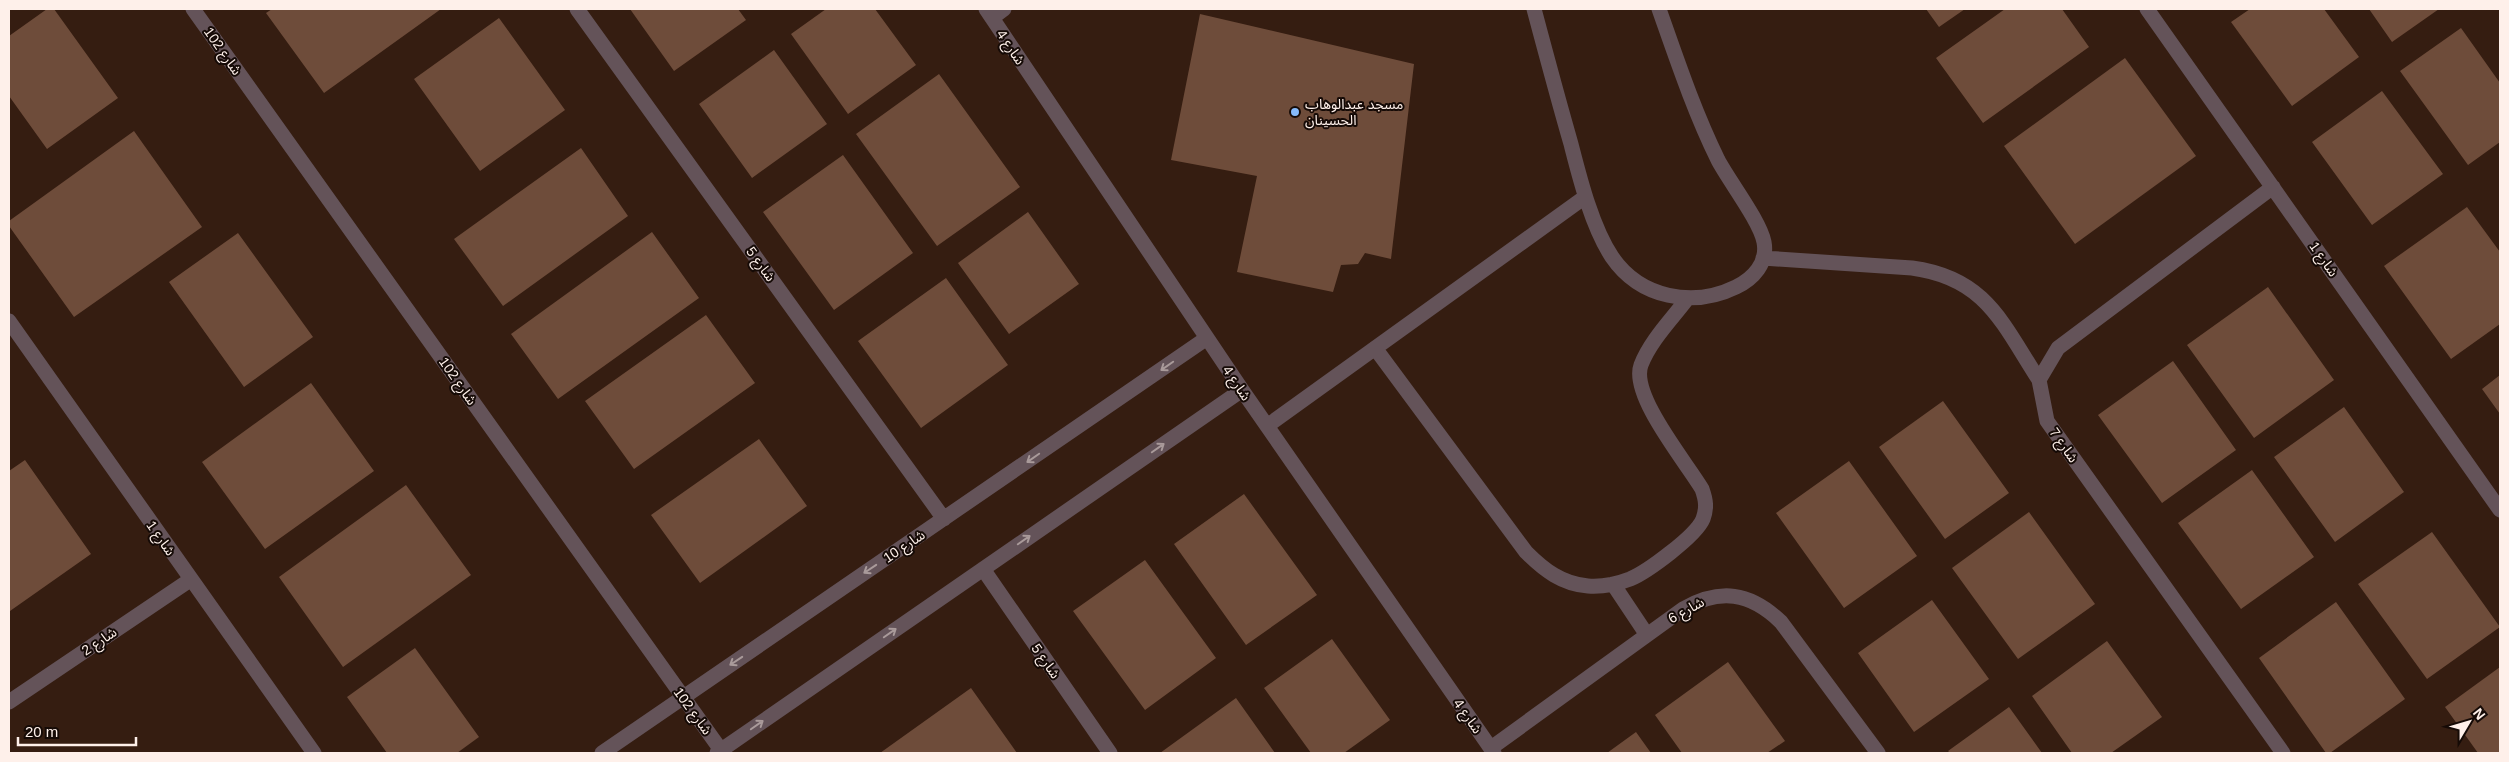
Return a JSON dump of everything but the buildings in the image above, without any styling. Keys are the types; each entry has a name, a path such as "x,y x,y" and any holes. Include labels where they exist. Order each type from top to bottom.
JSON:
{"street":[{"name":"شارع 102","path":"193,9 683,697 720,752"},
{"name":"شارع 5","path":"577,9 944,519"},
{"path":"1534,9 1585,197 1612,257 1632,278 1658,293 1687,299 1706,298 1724,293 1742,284 1759,268 1763,258 1764,242 1719,162 1700,122 1659,9"},
{"name":"شارع 1","path":"2147,9 2500,510"},
{"name":"شارع 4","path":"994,12 1242,390 1493,751"},
{"path":"1763,258 1912,268 1935,271 1957,279 1976,292 1992,309 2039,380 2058,348 2273,187"},
{"path":"1267,426 1585,197"},
{"path":"1375,348 1526,552 1544,569 1565,581 1589,586 1613,584 1631,579 1689,536 1700,525 1706,510 1706,500 1702,489 1648,405 1639,380 1640,367 1646,356 1687,299"},
{"name":"شارع 1","path":"9,321 190,580 314,753"},
{"name":"شارع 10","path":"602,753 1207,338"},
{"name":"شارع 7","path":"2039,380 2047,421 2283,753"},
{"path":"720,752 1242,390"},
{"name":"شارع 5","path":"983,569 1110,753"},
{"name":"شارع 2","path":"9,702 190,580"},
{"path":"1613,584 1647,635"},
{"name":"شارع 6","path":"1493,751 1647,635 1699,600 1716,596 1734,596 1752,600 1768,609 1781,622 1878,753"}],"place":[{"name":"مسجد عبدالوهاب الحسينان","path":"1295,112"}]}
